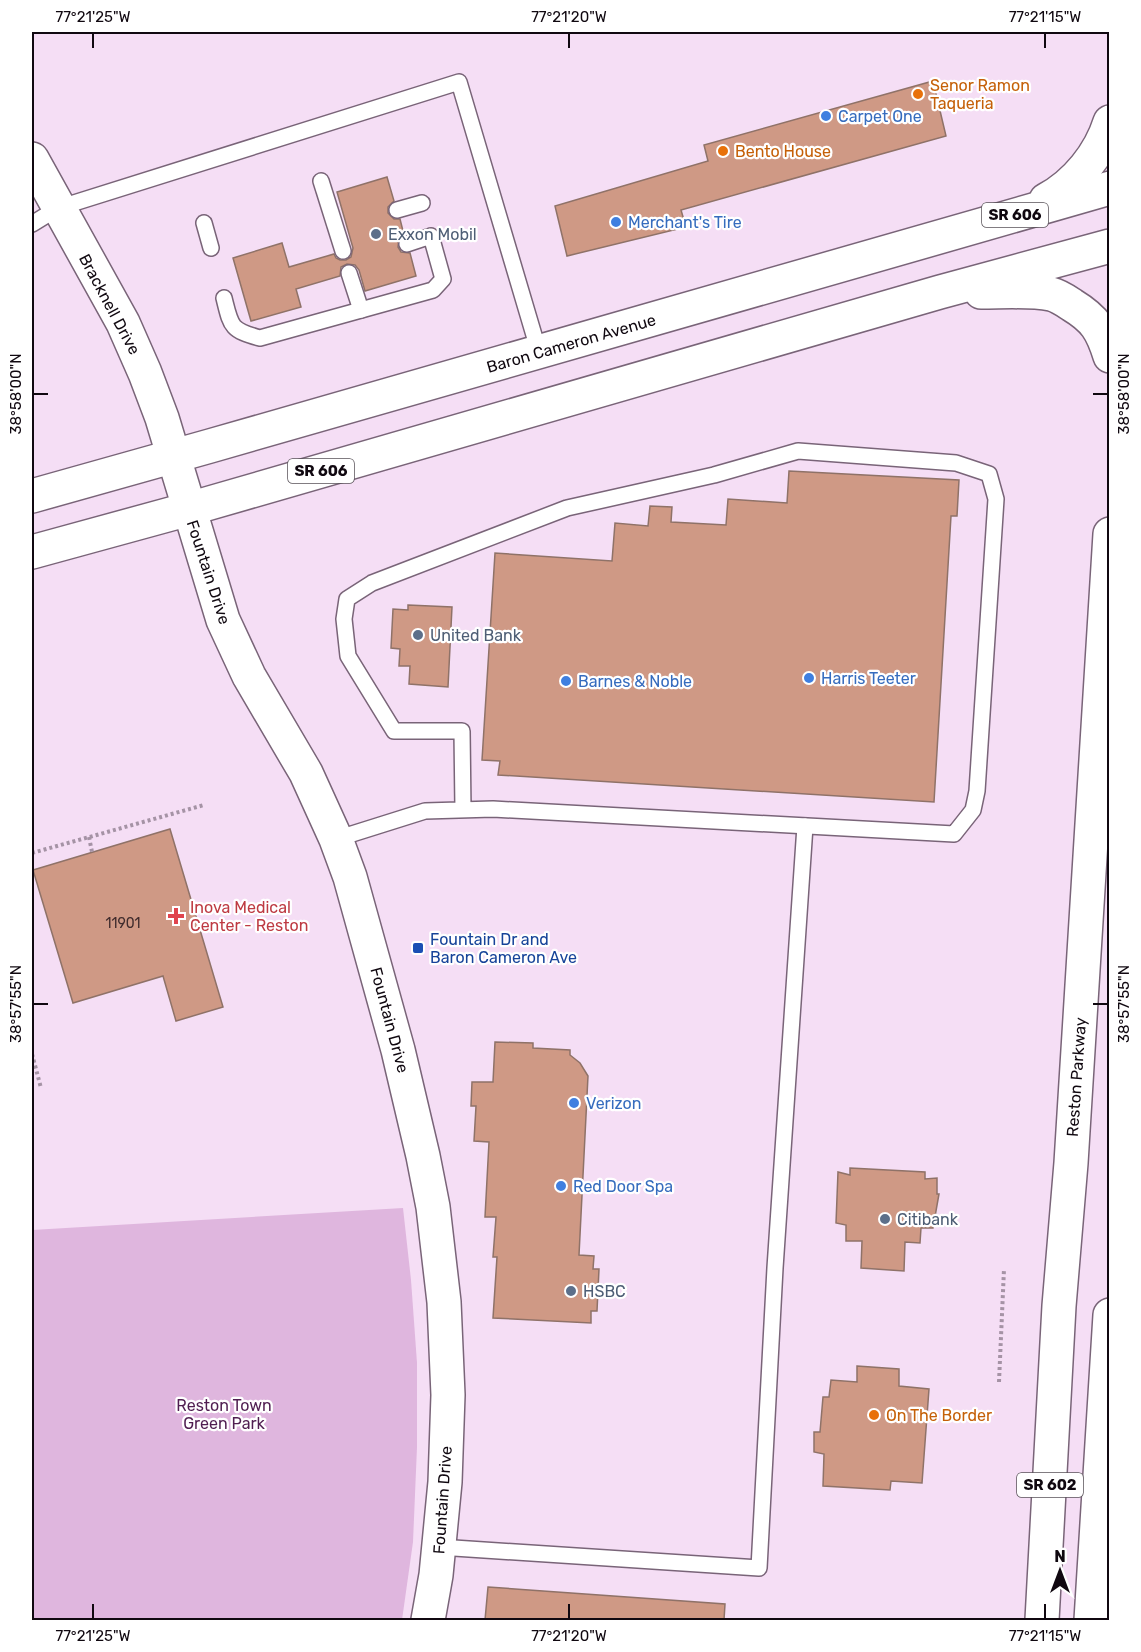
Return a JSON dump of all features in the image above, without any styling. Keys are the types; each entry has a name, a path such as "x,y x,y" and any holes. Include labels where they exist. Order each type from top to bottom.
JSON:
{"main road":[{"path":"1025,212 1054,196 1073,180 1098,149 1110,122"},
{"name":"Bracknell Drive","path":"32,159 45,216 123,323 146,374 173,456"},
{"name":"Baron Cameron Avenue","path":"32,496 1110,188"},
{"name":"SR 606","path":"32,552 189,509 940,292 1110,246"},
{"path":"940,292 1053,294 1081,310 1095,322 1105,340 1110,356"},
{"name":"Fountain Drive","path":"173,456 223,620 249,676 306,773 336,839 350,877 398,1050 423,1156 433,1207 444,1302 448,1395 446,1482 436,1575 428,1620"},
{"name":"Reston Parkway","path":"1042,1620 1059,1306 1071,1163 1110,534"},
{"name":"SR 602","path":"1091,1620 1110,1314"}],"lane":[{"path":"45,216 459,82 539,352"},
{"path":"321,181 340,225 343,251"},
{"path":"397,210 422,203"},
{"path":"204,223 211,248"},
{"path":"224,298 230,323 242,333 260,338 433,290 443,279 431,236 407,244"},
{"path":"349,273 361,310"},
{"path":"336,839 425,811 463,810 494,809 954,834 973,810 977,791 996,499 989,474 956,463 798,451 714,475 567,508 372,583 346,598 344,619 348,656 394,731 462,731 463,810"},
{"path":"439,1547 759,1569 775,1268 805,826"}],"path":[{"path":"32,853 204,805"},
{"path":"89,837 92,852"},
{"path":"32,1054 41,1088"},
{"path":"999,1382 1004,1269"}],"green space":[{"name":"Reston Town Green Park","path":"403,1208 417,1363 417,1447 413,1542 402,1620 32,1620 32,1230"}],"building":[{"path":"933,81 946,136 681,210 686,227 567,256 555,206 708,161 704,145"},
{"name":"Exxon Mobil","path":"387,177 394,201 388,207 388,213 394,219 400,219 404,235 399,238 398,247 401,252 410,253 416,276 365,291 359,270 355,265 347,264 341,267 340,276 296,289 301,307 251,321 233,258 282,243 289,267 334,254 340,260 346,260 351,257 353,248 337,192"},
{"path":"789,471 959,480 957,516 951,516 934,802 498,775 500,761 482,760 495,553 612,561 615,523 648,526 650,506 672,507 671,522 726,525 728,499 787,503"},
{"path":"408,605 452,607 448,687 409,684 410,666 399,666 400,649 391,648 393,609 408,610"},
{"path":"170,829 223,1007 176,1021 163,976 73,1003 33,870"},
{"path":"495,1042 533,1043 533,1048 570,1050 570,1055 580,1063 588,1076 579,1255 594,1256 593,1269 599,1269 597,1311 591,1311 591,1323 493,1318 497,1257 493,1257 496,1217 485,1217 489,1142 474,1141 476,1106 471,1106 472,1082 493,1082"},
{"name":"Citibank","path":"850,1168 925,1172 925,1179 937,1178 937,1194 939,1194 933,1228 921,1228 920,1243 905,1242 904,1271 861,1268 862,1241 846,1241 846,1225 836,1223 838,1172 850,1175"},
{"name":"On The Border","path":"857,1366 899,1369 899,1386 929,1389 922,1483 891,1481 890,1490 823,1486 824,1454 814,1452 814,1432 820,1432 823,1397 829,1397 831,1380 857,1382"},
{"path":"488,1587 725,1604 724,1620 485,1620"}],"place":[{"name":"Senor Ramon Taqueria","path":"918,94"},
{"name":"Carpet One","path":"826,116"},
{"name":"Bento House","path":"723,151"},
{"name":"Merchant's Tire","path":"616,222"},
{"name":"Exxon Mobil","path":"376,234"},
{"name":"United Bank","path":"418,635"},
{"name":"Harris Teeter","path":"809,678"},
{"name":"Barnes & Noble","path":"566,681"},
{"name":"Inova Medical Center - Reston","path":"176,916"},
{"name":"Fountain Dr and Baron Cameron Ave","path":"418,948"},
{"name":"Verizon","path":"574,1103"},
{"name":"Red Door Spa","path":"561,1186"},
{"name":"Citibank","path":"885,1219"},
{"name":"HSBC","path":"571,1291"},
{"name":"On The Border","path":"874,1415"}]}
